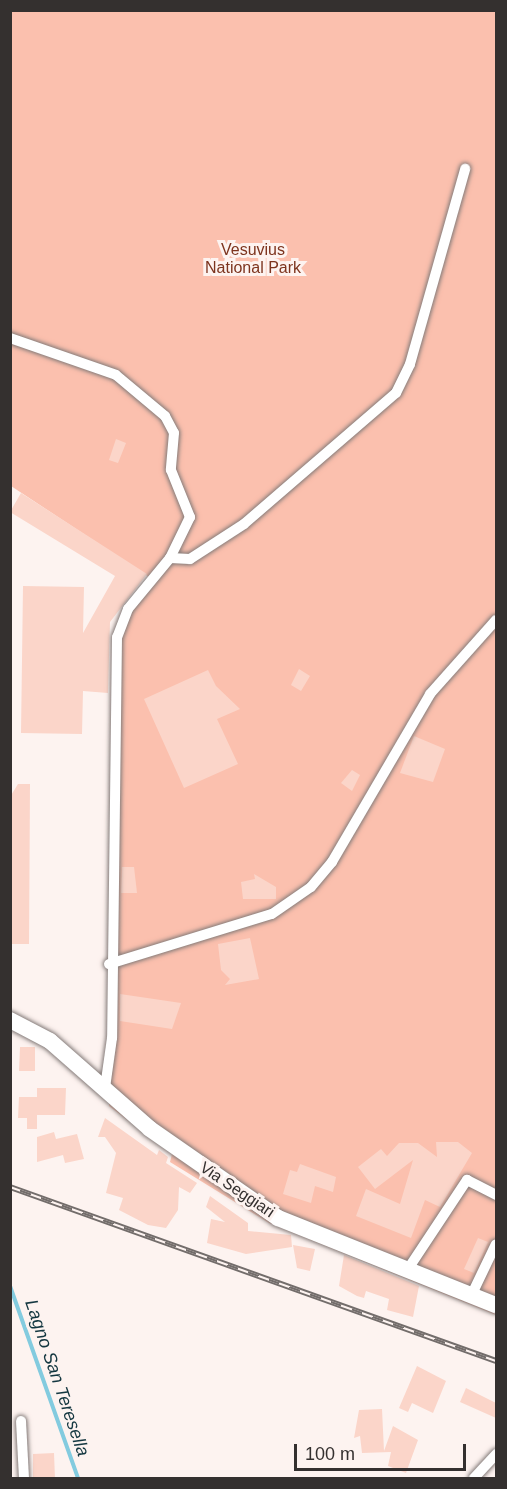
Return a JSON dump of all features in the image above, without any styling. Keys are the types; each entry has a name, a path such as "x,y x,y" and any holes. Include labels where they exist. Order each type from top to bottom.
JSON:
{"main road":[{"name":"Via Seggiari","path":"10,1020 50,1041 150,1129 278,1218 496,1305"}],"street":[{"path":"170,558 190,559 244,524 396,393 410,364 465,169"},
{"path":"10,338 116,375 165,416 174,433 171,470 190,517 170,558 128,609 117,637 109,964 112,1038 105,1088"},
{"path":"109,964 272,914 311,887 332,862 430,694 496,620"},
{"path":"408,1269 467,1180 496,1195"},
{"path":"472,1294 496,1244"},
{"path":"21,1421 24,1479"},
{"path":"474,1479 496,1454"}],"green space":[{"name":"Vesuvius National Park","path":"10,11 496,11 496,1315 269,1223 170,1162 172,1154 109,1106 118,623 152,579 11,486"}],"building":[{"path":"116,439 126,443 118,463 109,460"},
{"path":"21,493 147,574 110,622 108,693 83,691 82,734 21,733 23,586 84,587 83,633 115,576 10,512"},
{"path":"299,669 310,676 301,691 291,685"},
{"path":"208,670 216,686 240,709 217,719 238,764 184,788 144,699"},
{"path":"414,736 445,749 433,782 400,773"},
{"path":"352,770 360,775 352,791 341,783"},
{"path":"18,784 30,784 29,944 10,944 10,797"},
{"path":"122,867 134,867 137,893 121,893"},
{"path":"254,874 276,887 276,899 243,899 241,882 255,879"},
{"path":"250,938 259,979 225,985 230,979 221,970 218,944"},
{"path":"120,994 181,1003 172,1029 120,1021"},
{"path":"20,1047 35,1047 35,1071 19,1071"},
{"path":"37,1088 66,1088 65,1115 37,1115 37,1129 27,1129 27,1118 18,1118 19,1097 37,1097"},
{"path":"105,1118 157,1155 159,1150 168,1157 166,1163 197,1183 190,1193 179,1187 178,1210 166,1228 148,1225 119,1210 123,1198 106,1193 116,1153 105,1137 98,1137"},
{"path":"54,1132 56,1139 77,1134 84,1159 65,1163 63,1155 37,1162 37,1137"},
{"path":"436,1142 458,1142 472,1153 440,1207 425,1200 411,1238 356,1216 366,1189 400,1204 413,1160 375,1189 358,1167 381,1149 387,1156 399,1143 418,1143 437,1157"},
{"path":"300,1164 336,1177 333,1192 315,1186 311,1203 283,1194 290,1170 297,1172"},
{"path":"210,1196 248,1223 248,1231 291,1235 292,1247 246,1254 207,1243 211,1219 225,1222 206,1207"},
{"path":"478,1238 488,1242 474,1273 464,1269"},
{"path":"293,1245 315,1249 310,1271 297,1268"},
{"path":"344,1255 419,1286 413,1317 387,1310 389,1299 366,1291 364,1298 339,1286"},
{"path":"417,1366 446,1381 433,1413 412,1403 408,1412 399,1408"},
{"path":"466,1388 496,1403 496,1418 460,1402"},
{"path":"382,1409 384,1451 393,1426 418,1440 406,1473 388,1466 391,1452 362,1453 360,1436 354,1438 359,1410"},
{"path":"54,1453 55,1479 33,1479 33,1454"}],"waterway":[{"name":"Lagno San Teresella","path":"10,1286 78,1478"}],"railway":[{"path":"10,1187 496,1361"}]}
